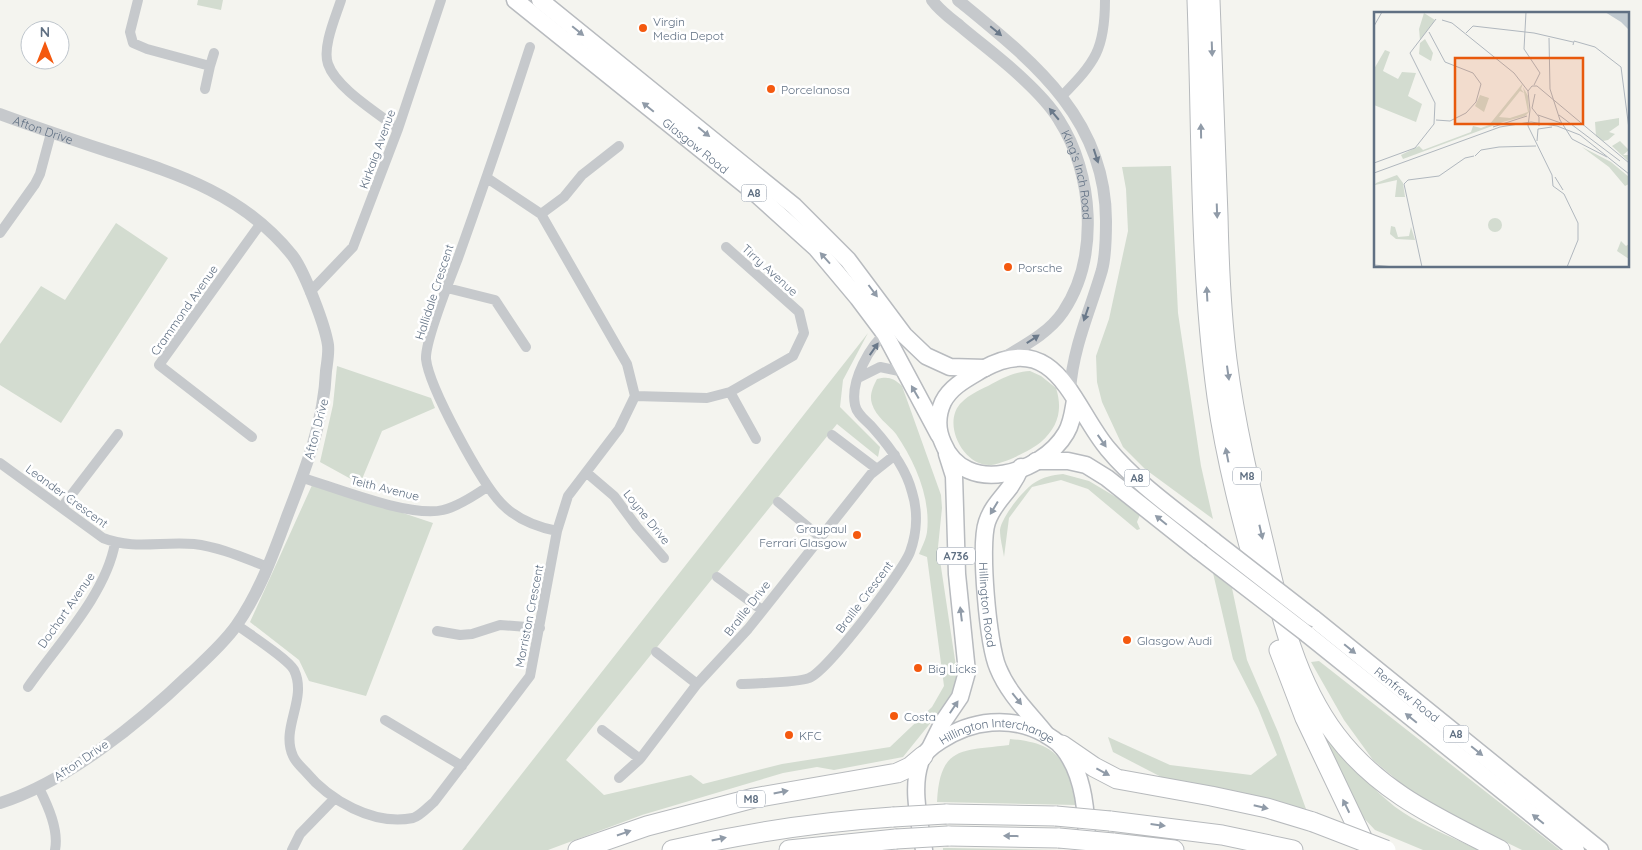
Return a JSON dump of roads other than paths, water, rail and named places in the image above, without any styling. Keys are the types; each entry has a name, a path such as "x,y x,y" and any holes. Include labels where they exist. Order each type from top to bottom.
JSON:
{"highway":[{"name":"M8","path":"1197,0 1208,304 1217,398 1228,461 1247,539 1282,660 1317,745 1368,850"},
{"name":"M8","path":"1210,0 1220,280 1227,362 1245,465 1272,581 1294,656 1310,692 1329,726 1368,770 1383,784 1427,814 1500,850"},
{"path":"1054,741 1094,767 1117,779 1221,798 1313,822 1386,850"},
{"name":"M8","path":"578,850 647,826 754,798 897,773 910,767 926,752"},
{"path":"672,850 744,834 893,816 946,814 1056,816 1110,821 1222,835 1293,850"},
{"path":"789,850 896,839 948,836 1060,838 1113,842 1174,850"}],"main road":[{"name":"Glasgow Road","path":"514,0 754,192 816,248 891,329 934,361 950,368 989,366"},
{"name":"Glasgow Road","path":"540,0 794,206 848,260 891,329 904,372 939,435"},
{"path":"1019,358 1042,363 1054,370 1073,395 1073,415 1065,435 1048,454 1001,475 979,474 960,466 946,450 939,435 940,412 946,397 953,389 989,366 1019,358"},
{"name":"Renfrew Road","path":"1073,395 1108,449 1131,473 1600,850"},
{"name":"A736","path":"926,752 960,697 967,672 956,574 954,476 946,450"},
{"name":"Renfrew Road","path":"1028,464 1068,460 1086,465 1107,478 1307,634 1576,850"},
{"name":"Hillington Road","path":"1028,464 991,511 984,530 983,549 990,632 994,658 1004,680 1054,741"},
{"name":"Hillington Interchange","path":"924,850 917,785 926,752 964,728 983,723 1020,725 1054,741 1070,758 1079,778 1085,812 1087,850"}],"street":[{"path":"138,0 130,32 133,43 147,49 210,66"},
{"path":"341,0 328,40 328,63 341,83 398,129"},
{"name":"Kirkaig Avenue","path":"310,292 353,247 398,129 441,0"},
{"name":"King's Inch Road","path":"932,0 1021,77 1059,119 1076,155 1086,195 1084,260 1080,278 1070,300 1063,312 1045,332 989,366"},
{"name":"King's Inch Road","path":"958,0 1030,60 1062,96 1095,152 1106,193 1106,233 1102,268 1078,337 1073,395"},
{"path":"1062,96 1097,57 1105,20 1105,0"},
{"name":"Hallidale Crescent","path":"530,47 487,178 434,324 426,358 433,387 487,487 502,504 536,526 557,531"},
{"path":"205,89 214,53"},
{"name":"Afton Drive","path":"0,114 169,172 211,189 261,223 294,256 310,292 328,345 325,400 303,478 268,567 237,625 221,646 168,696 90,756 39,788 0,803"},
{"path":"0,233 35,184 51,133"},
{"path":"541,214 564,197 582,175 619,146"},
{"path":"487,178 541,214 627,364 635,396"},
{"name":"Crammond Avenue","path":"252,438 159,365 261,223"},
{"name":"Tirry Avenue","path":"635,396 706,398 730,392 793,356 804,333 799,312 726,247"},
{"path":"447,288 495,300 526,347"},
{"path":"858,378 866,360 891,329"},
{"path":"858,378 880,368 904,372"},
{"name":"Braille Crescent","path":"741,684 809,678 820,671 834,657 898,575 911,551 916,515 909,481 895,455 858,412 854,397 858,378"},
{"path":"730,392 756,438"},
{"name":"Morriston Crescent","path":"237,625 293,668 298,681 298,701 290,731 293,756 309,776 334,799 358,811 380,818 414,818 434,802 530,676 557,531 568,496 619,429 635,396"},
{"path":"62,507 118,434"},
{"path":"832,435 877,469"},
{"name":"Braille Drive","path":"619,778 640,759 697,684 748,629 820,537 877,469 895,455"},
{"name":"Leander Crescent","path":"0,463 103,538 115,543 131,545 196,544 211,547 268,567"},
{"name":"Loyne Drive","path":"587,473 614,496 637,527 664,558"},
{"name":"Teith Avenue","path":"303,478 398,506 426,511 443,510 465,501 487,487"},
{"path":"778,502 820,537"},
{"name":"Dochart Avenue","path":"28,687 97,592 110,564 115,543"},
{"path":"717,577 762,610"},
{"path":"437,631 460,635 472,634 500,625 540,628"},
{"path":"656,652 697,684"},
{"path":"385,720 462,766"},
{"path":"602,730 640,759"},
{"path":"39,788 49,808 56,844 55,850"},
{"path":"292,850 300,834 334,799"}],"place":[{"name":"Virgin Media Depot","path":"643,28"},
{"name":"Porcelanosa","path":"771,89"},
{"name":"Porsche","path":"1008,267"},
{"name":"Graypaul Ferrari Glasgow","path":"857,535"},
{"name":"Glasgow Audi","path":"1127,640"},
{"name":"Big Licks","path":"918,668"},
{"name":"Costa","path":"894,716"},
{"name":"KFC","path":"789,735"}]}
